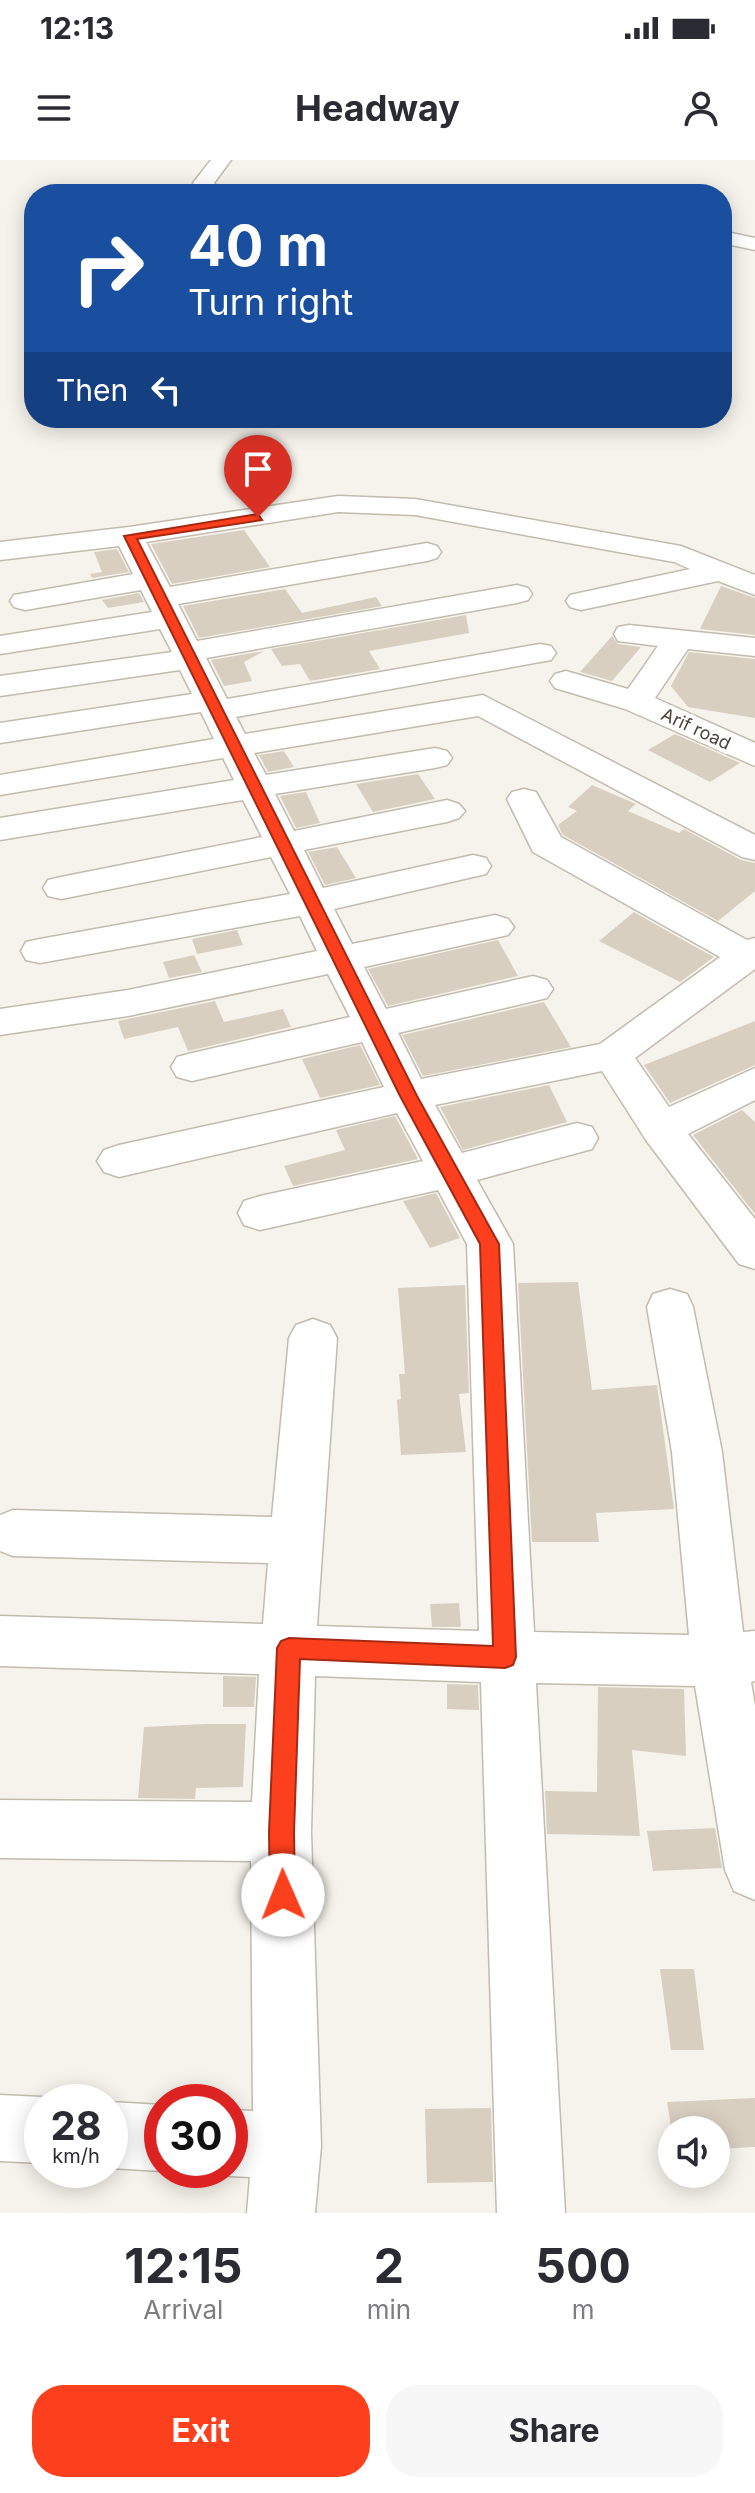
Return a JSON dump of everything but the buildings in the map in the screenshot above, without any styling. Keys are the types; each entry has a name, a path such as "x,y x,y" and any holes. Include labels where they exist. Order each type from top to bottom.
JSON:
{"street":[{"path":"204,184 220,166 221,160"},
{"path":"732,239 755,244"},
{"path":"0,645 161,599 338,504 415,507 681,555 755,586"},
{"path":"0,551 129,536 248,551 427,552"},
{"path":"129,536 409,1096 490,1244 505,1657 531,2213"},
{"path":"581,601 725,571"},
{"path":"0,686 189,655 517,594"},
{"path":"25,601 161,599"},
{"path":"629,634 755,647"},
{"path":"636,702 679,639"},
{"path":"0,733 214,706 540,653"},
{"name":"Arif road","path":"566,681 636,702 755,756"},
{"path":"0,785 483,705 755,849"},
{"path":"0,829 435,758"},
{"path":"119,1161 409,1096 594,1059 751,953 546,844 524,799"},
{"path":"61,888 284,846 447,811"},
{"path":"40,951 312,902 473,866"},
{"path":"0,1022 128,1003 495,927"},
{"path":"192,1067 533,989"},
{"path":"594,1059 661,1129 750,1236"},
{"path":"661,1129 755,1082"},
{"path":"260,1213 452,1171 577,1138"},
{"path":"670,1307 737,1659 755,1870"},
{"path":"281,2213 259,2144 281,1832 296,1541 313,1338"},
{"path":"13,1533 296,1541"},
{"path":"0,1641 505,1657 737,1659"},
{"path":"0,1829 281,1832"},
{"path":"0,2128 24,2129"}],"route":[{"path":"258,517 129,536 409,1096 490,1244 505,1657 289,1648 281,1832 283,1895"}]}
